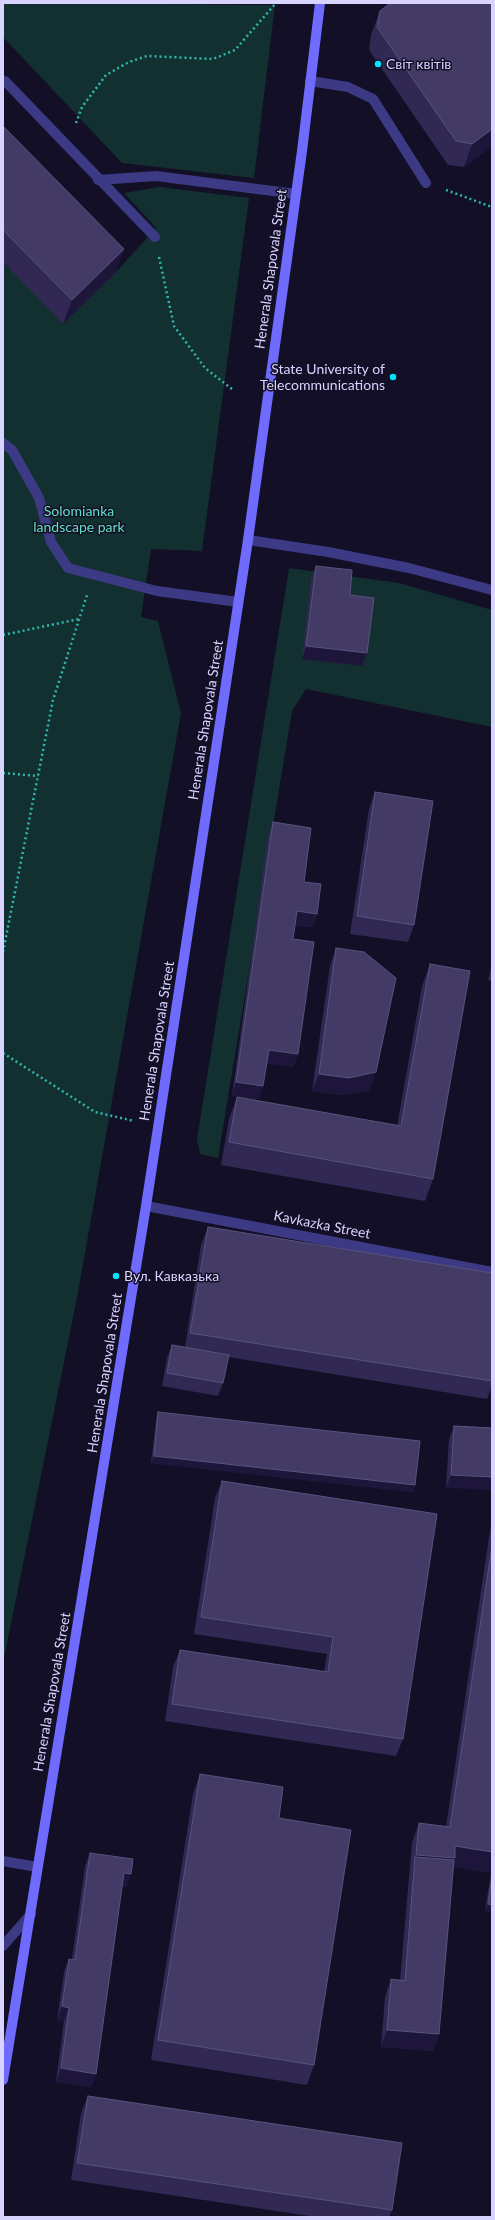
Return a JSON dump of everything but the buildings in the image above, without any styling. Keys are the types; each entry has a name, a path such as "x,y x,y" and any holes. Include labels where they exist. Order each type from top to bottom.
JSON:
{"street":[{"name":"Henerala Shapovala Street","path":"3,2080 146,1206 248,540 296,194 320,3"},
{"path":"5,81 98,180 155,237"},
{"path":"310,81 348,87 373,99 426,183"},
{"path":"98,180 156,176 296,194"},
{"path":"3,443 12,450 39,498 51,542 68,568 94,573 158,591 238,602"},
{"path":"248,540 328,552 402,567 492,590"},
{"name":"Kavkazka Street","path":"146,1206 492,1272"},
{"path":"3,1861 37,1866"},
{"path":"3,1946 31,1914"}],"path":[{"path":"67,146 82,108 106,75 129,62 147,56 213,59 235,50 276,3"},
{"path":"426,183 492,207"},
{"path":"155,237 174,326 205,368 232,389"},
{"path":"3,952 53,700 94,573"},
{"path":"3,635 79,619"},
{"path":"3,773 38,776"},
{"path":"3,1053 95,1112 134,1121"}],"green space":[{"path":"3,3 275,5 254,178 122,163 3,37"},
{"name":"Solomianka landscape park","path":"160,187 249,198 202,551 151,549 141,617 158,621 181,713 77,1298 3,1663 3,262 63,323 115,273 156,228 124,193"},
{"path":"289,568 399,583 492,610 492,727 306,689 292,711 218,1158 200,1154 197,1139"}],"place":[{"name":"Світ квітів","path":"378,64"},
{"name":"State University of Telecommunications","path":"393,377"},
{"name":"Вул. Кавказька","path":"116,1276"}]}
